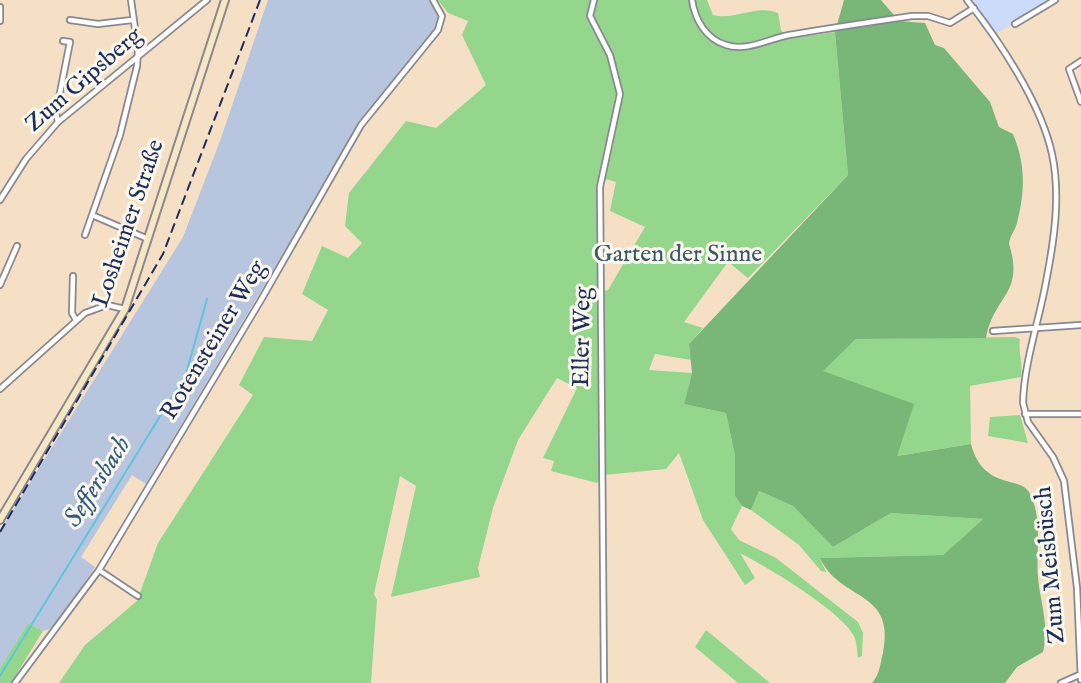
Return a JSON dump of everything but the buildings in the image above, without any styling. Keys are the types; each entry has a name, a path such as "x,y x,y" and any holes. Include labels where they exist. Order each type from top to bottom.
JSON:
{"main road":[{"name":"Losheimer Straße","path":"0,520 125,309 225,0"}],"street":[{"path":"85,235 120,135 139,56 131,0"},
{"name":"Zum Gipsberg","path":"0,200 33,150 58,122 207,0"},
{"name":"Rotensteiner Weg","path":"15,683 99,570 362,125 430,40 442,16 433,0"},
{"name":"Eller Weg","path":"594,0 590,16 610,55 620,94 600,187 604,683"},
{"path":"692,0 695,14 706,33 722,44 736,47 793,34 912,16 928,16 950,23 974,8"},
{"path":"967,0 990,30 1030,100 1051,151 1055,235 1023,397 1025,414 1081,414"},
{"path":"1015,24 1055,0"},
{"path":"0,7 0,21"},
{"path":"70,20 98,24 132,20"},
{"path":"58,122 56,113 70,42 63,41"},
{"path":"1081,61 1069,67 1081,103"},
{"path":"92,215 148,239"},
{"path":"0,285 17,246"},
{"path":"73,276 72,313 76,320"},
{"path":"0,389 76,320 101,306 125,309"},
{"path":"993,331 1081,325"},
{"name":"Zum Meisbüsch","path":"1025,414 1053,457 1063,481 1077,588 1080,677"},
{"path":"99,570 138,596"},
{"path":"1061,683 1080,677"}],"shaded area":[{"path":"268,0 429,0 439,16 437,26 363,120 146,484 132,475 81,557 95,567 55,627 43,631 28,623 0,668 0,531 183,237 220,141"},
{"path":"973,0 1050,0 996,34"}],"green space":[{"name":"Garten der Sinne","path":"438,0 707,0 713,15 729,16 761,10 778,13 781,30 786,39 835,32 848,175 748,278 728,262 684,322 703,328 689,344 691,360 655,354 649,370 692,373 684,404 726,413 735,456 735,496 742,506 731,529 739,540 776,558 858,622 863,633 862,656 858,658 854,636 834,614 784,579 740,553 755,578 745,585 703,520 679,453 666,469 604,475 597,483 551,471 554,461 543,458 577,388 557,378 518,440 493,508 478,568 480,577 391,597 416,486 400,476 374,594 377,600 371,683 59,683 85,645 137,601 158,543 253,395 239,385 264,337 312,341 328,310 302,294 322,246 348,258 362,243 345,226 349,193 406,121 436,128 486,85 462,35 468,21 448,13","holes":["602,178 616,182 610,211 645,227 608,290 601,292"]},
{"path":"844,0 881,0 899,21 925,23 935,45 944,48 990,102 999,127 1013,134 1020,157 1022,200 1009,244 1013,274 986,338 856,339 823,371 914,404 897,456 971,444 984,469 992,475 1024,487 1029,492 1036,512 1038,577 1045,643 1043,652 1017,667 1005,683 872,683 883,653 885,632 881,617 874,606 829,572 820,558 943,555 983,519 891,513 833,547 793,506 759,491 751,510 742,506 735,496 735,456 726,413 684,404 692,373 689,344 848,175 835,32"},
{"path":"856,339 1020,339 1021,377 970,386 971,444 896,456 822,371"},
{"path":"1020,415 1028,443 988,436 990,417"},
{"path":"759,491 793,506 833,547 891,513 983,519 943,555 820,558 826,572 821,571 799,545 751,510"},
{"path":"28,623 43,631 11,683 0,683 0,668"},
{"path":"706,630 770,683 738,683 695,647"}],"waterway":[{"name":"Seffersbach","path":"0,676 186,374 207,299"}],"railway":[{"path":"0,532 163,254 260,0"}]}
